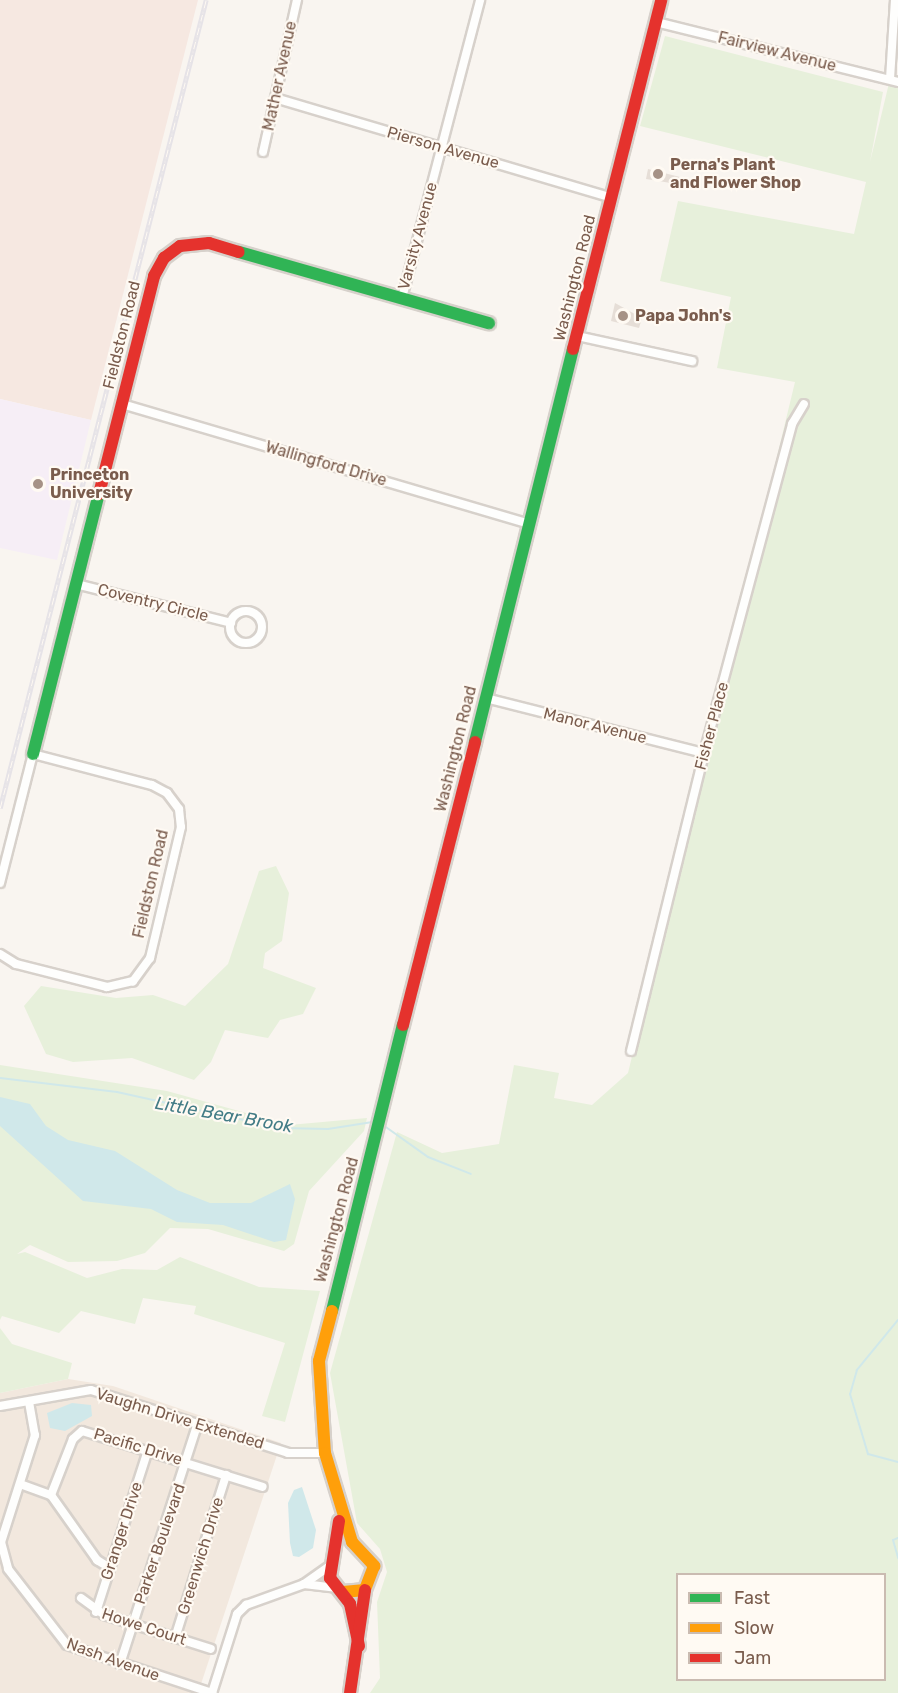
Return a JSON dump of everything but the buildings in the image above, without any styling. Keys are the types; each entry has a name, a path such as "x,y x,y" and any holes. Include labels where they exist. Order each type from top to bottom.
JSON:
{"main road":[{"name":"Washington Road","path":"332,1562 341,1535 338,1509 325,1453 319,1361 662,0"},
{"name":"Fieldston Road","path":"33,754 153,276 164,258 180,246 209,243 489,323"},
{"name":"Washington Road","path":"338,1509 360,1550 374,1566 365,1590"},
{"path":"359,1646 332,1562 345,1550 360,1550"},
{"path":"340,1590 365,1590 359,1646 350,1693"}],"street":[{"name":"Mather Avenue","path":"263,152 297,0"},
{"name":"Varsity Avenue","path":"402,298 480,0"},
{"path":"894,81 895,0"},
{"name":"Fairview Avenue","path":"656,22 894,81"},
{"name":"Pierson Avenue","path":"275,98 612,198"},
{"path":"577,336 692,361"},
{"name":"Wallingford Drive","path":"122,404 530,524"},
{"name":"Fisher Place","path":"631,1051 704,753 792,424 804,404"},
{"name":"Coventry Circle","path":"76,584 231,623"},
{"name":"Manor Avenue","path":"486,698 704,753"},
{"name":"Fieldston Road","path":"0,883 33,754 160,788 179,809 181,827 150,958 133,981 107,987 16,964 0,954"},
{"name":"Vaughn Drive Extended","path":"0,1406 91,1390 288,1453 325,1453"},
{"name":"Nash Avenue","path":"29,1402 35,1435 1,1542 8,1569 55,1636 120,1664 212,1693"},
{"name":"Parker Boulevard","path":"120,1664 187,1463 198,1423"},
{"name":"Pacific Drive","path":"51,1494 76,1434 90,1431 263,1487"},
{"name":"Granger Drive","path":"96,1612 148,1450"},
{"name":"Greenwich Drive","path":"175,1638 226,1475"},
{"path":"20,1484 51,1494 97,1560 110,1568"},
{"path":"212,1693 237,1614 246,1605 304,1584 332,1562"},
{"path":"304,1584 340,1590"},
{"name":"Howe Court","path":"81,1598 96,1612 211,1649"}],"shaded area":[{"path":"0,0 198,0 91,420 0,399"},
{"name":"Princeton University","path":"0,399 91,420 57,560 0,548"},
{"path":"68,1379 113,1386 281,1443 198,1693 0,1693 0,1393"}],"green space":[{"path":"665,36 883,92 870,162 890,79 898,82 898,1693 370,1693 380,1678 377,1602 387,1572 380,1549 357,1523 330,1373 397,1132 442,1153 499,1144 514,1065 559,1073 554,1098 592,1105 628,1073 795,382 717,368 731,297 660,281 678,201 854,234 866,182 640,126"},
{"path":"276,866 289,893 282,941 265,953 263,968 316,988 303,1014 280,1020 268,1038 225,1030 211,1062 194,1080 132,1058 73,1062 46,1054 24,1006 41,986 116,998 153,995 185,1006 228,964 259,871"},
{"path":"0,1065 167,1091 289,1125 367,1118 364,1131 309,1191 294,1244 284,1251 208,1229 170,1228 145,1253 117,1261 68,1262 30,1245 17,1254 25,1252 87,1278 122,1269 157,1270 180,1257 259,1287 320,1291 285,1422 262,1416 285,1343 194,1314 196,1306 143,1298 135,1324 81,1311 59,1333 2,1316 0,1320"},
{"path":"0,1328 12,1344 72,1363 68,1379 0,1393"}],"water":[{"path":"0,1097 30,1104 46,1126 68,1140 115,1151 177,1190 210,1203 251,1203 290,1184 295,1199 286,1240 274,1242 223,1225 177,1222 151,1209 83,1201 0,1126"},
{"path":"72,1403 91,1405 92,1416 65,1431 50,1428 47,1413"},
{"path":"302,1487 316,1530 313,1548 299,1557 293,1556 290,1543 288,1503 294,1490"}],"waterway":[{"name":"Little Bear Brook","path":"0,1078 117,1092 279,1128 328,1129 372,1122"},
{"name":"Little Bear Brook","path":"383,1125 428,1157 471,1174"},
{"path":"898,1320 857,1370 850,1394 868,1454 898,1462"},
{"path":"898,1538 893,1540 898,1558"}],"railway":[{"path":"0,808 206,0"}],"traffic: fast":[{"path":"239,252 489,323"},
{"path":"475,742 573,349"},
{"path":"33,754 99,494"},
{"path":"332,1311 403,1025"}],"traffic: slow":[{"path":"332,1311 319,1361 325,1453 352,1542 374,1566 365,1590 343,1592"}],"traffic: jam":[{"path":"573,349 661,0"},
{"path":"99,494 154,276 164,258 180,246 209,243 239,252"},
{"path":"403,1025 475,742"},
{"path":"339,1521 330,1578 350,1604 359,1646"},
{"path":"350,1693 365,1590"}],"place":[{"name":"Perna's Plant and Flower Shop","path":"658,174"},
{"name":"Papa John's","path":"623,316"},
{"name":"Princeton University","path":"38,484"}]}
